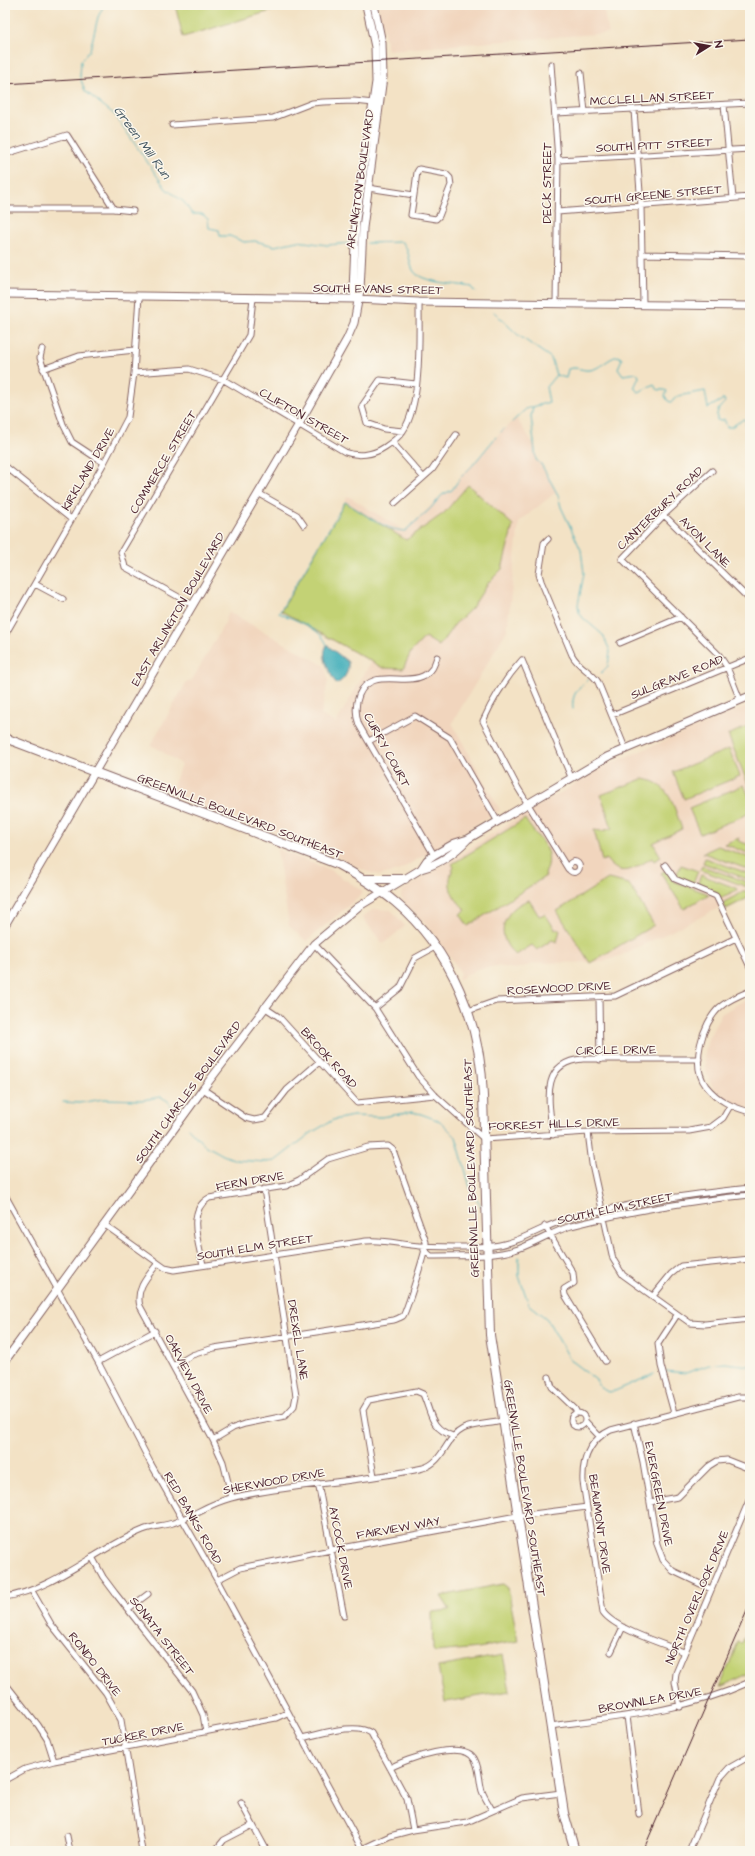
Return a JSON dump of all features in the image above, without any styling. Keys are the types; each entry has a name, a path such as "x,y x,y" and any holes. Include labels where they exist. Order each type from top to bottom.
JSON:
{"highway":[{"name":"GREENVILLE BOULEVARD SOUTHEAST","path":"5,738 94,773 324,858 383,892 409,916 434,947 454,978 468,1011 475,1034 482,1074 486,1255 490,1335 502,1422 564,1813 575,1851"},
{"path":"362,879 405,879"}],"main road":[{"name":"ARLINGTON BOULEVARD","path":"357,299 353,291 355,244 384,67 382,43 374,5"},
{"name":"ARLINGTON BOULEVARD","path":"366,8 372,32 376,62 377,103"},
{"path":"366,8 374,26 378,41 382,43"},
{"name":"SOUTH EVANS STREET","path":"5,294 357,299 419,302 642,303 750,306"},
{"name":"EAST ARLINGTON BOULEVARD","path":"5,925 299,424 349,335 356,315 357,299"},
{"name":"SOUTH CHARLES BOULEVARD","path":"421,869 427,860 434,855 455,843 468,839 571,777 625,748 750,696"},
{"name":"SOUTH CHARLES BOULEVARD","path":"5,1361 203,1089 264,1007 314,944 345,916 421,869 431,866 458,849 468,839"}],"street":[{"path":"668,5 683,5"},
{"name":"DECK STREET","path":"551,64 556,113 558,160 556,302"},
{"path":"581,73 585,112"},
{"path":"172,125 273,118 312,103 354,101 377,103"},
{"name":"MCCLELLAN STREET","path":"556,113 750,103"},
{"path":"724,105 733,198"},
{"path":"634,110 641,206 642,303"},
{"path":"5,154 67,135 114,209"},
{"name":"SOUTH PITT STREET","path":"558,160 637,157 750,149"},
{"path":"419,169 446,174 450,178 451,185 439,216 436,218 411,215 414,195 417,172 419,169"},
{"path":"365,188 414,195"},
{"name":"SOUTH GREENE STREET","path":"557,212 750,197"},
{"path":"5,209 114,209 133,211"},
{"path":"642,254 750,256"},
{"name":"KIRKLAND DRIVE","path":"5,635 104,463 128,417 134,373 139,296"},
{"name":"COMMERCE STREET","path":"193,605 125,567 121,552 224,380 249,335 253,298"},
{"name":"CLIFTON STREET","path":"134,373 189,369 224,380 335,447 353,455 377,452 392,442 404,431 413,408 416,384 419,302"},
{"path":"42,349 40,358 43,369 63,424 72,442 104,463"},
{"path":"43,369 79,356 135,350"},
{"path":"404,431 384,429 367,422 362,406 380,380 416,384"},
{"path":"395,504 432,470 456,435"},
{"path":"392,442 423,477"},
{"path":"5,467 71,519"},
{"name":"CANTERBURY ROAD","path":"681,617 622,559 664,515 712,471"},
{"path":"258,493 297,515 304,525"},
{"name":"AVON LANE","path":"664,515 750,600"},
{"path":"548,539 544,543 539,574 541,581 572,655 578,665 595,678 625,748"},
{"path":"35,584 63,599"},
{"path":"620,643 681,617 719,655 727,668 740,700"},
{"name":"CURRY COURT","path":"434,855 356,718 355,706 361,691 370,683 382,678 413,679 422,677 433,668 437,657"},
{"name":"SULGRAVE ROAD","path":"612,715 750,658"},
{"path":"563,858 578,863 578,870 572,872 568,869 563,858 527,804 483,721 495,698 511,673 522,660 571,777"},
{"path":"369,741 415,716 421,719 450,738 498,822"},
{"path":"568,869 569,864 572,862"},
{"path":"665,865 674,879 716,896 750,967"},
{"name":"ROSEWOOD DRIVE","path":"468,1011 496,1001 599,998 615,996 736,938"},
{"name":"FORREST HILLS DRIVE","path":"314,944 375,1008 418,1076 435,1095 484,1139 588,1132 690,1131 711,1126 723,1118 730,1106"},
{"path":"375,1008 400,988 416,958 434,947"},
{"path":"750,991 721,1006 709,1020 701,1037 699,1058 705,1085 730,1106 750,1112"},
{"path":"599,998 600,1060"},
{"name":"BROOK ROAD","path":"264,1007 279,1017 357,1103 435,1095"},
{"name":"CIRCLE DRIVE","path":"552,1135 549,1087 551,1078 556,1070 566,1062 578,1060 699,1058"},
{"path":"203,1089 246,1118 254,1120 265,1118 287,1090 319,1062"},
{"path":"588,1132 592,1164 613,1259 623,1275 654,1296 677,1315 695,1324 750,1319"},
{"name":"FERN DRIVE","path":"203,1265 196,1224 198,1208 202,1202 209,1198 286,1186 298,1180 328,1159 368,1147 388,1146 393,1150 424,1246"},
{"name":"SOUTH ELM STREET","path":"105,1225 165,1268 174,1270 274,1254 379,1240 424,1246 486,1246 511,1242 546,1226 570,1218 665,1199 750,1188"},
{"name":"DREXEL LANE","path":"214,1440 233,1428 245,1424 286,1416 294,1406 296,1396 264,1189"},
{"path":"712,1192 712,1199"},
{"name":"RED BANKS ROAD","path":"5,1195 98,1362 181,1520 217,1580 287,1713 362,1850"},
{"name":"SOUTH ELM STREET","path":"425,1252 431,1256 486,1255 513,1250 550,1234 604,1219 666,1206 750,1195"},
{"path":"665,1199 666,1206"},
{"path":"546,1226 573,1273 574,1283 564,1289 565,1296 605,1361"},
{"path":"511,1242 513,1250"},
{"path":"173,1366 192,1355 214,1348 394,1320 403,1315 408,1304 421,1260 425,1252 424,1246"},
{"path":"452,1256 453,1246"},
{"path":"654,1296 671,1274 681,1266 750,1259"},
{"name":"OAKVIEW DRIVE","path":"158,1263 144,1282 139,1293 140,1306 214,1440 223,1462 232,1498"},
{"path":"674,1413 661,1366 658,1344 677,1315"},
{"path":"98,1362 155,1331"},
{"path":"549,1377 552,1387 575,1409 577,1413 583,1415 585,1421 600,1436"},
{"path":"374,1476 363,1410 369,1400 416,1391 423,1394 435,1425 441,1432 453,1436 464,1429 502,1422"},
{"name":"BEAUMONT DRIVE","path":"684,1652 623,1627 608,1619 603,1612 583,1482 584,1462 591,1446 600,1436 611,1430 738,1397 750,1397"},
{"path":"577,1413 572,1418 572,1424 576,1427 581,1427 585,1421"},
{"name":"EVERGREEN DRIVE","path":"634,1423 641,1449 657,1544 663,1560 673,1571 711,1588"},
{"name":"SHERWOOD DRIVE","path":"5,1597 32,1591 144,1530 181,1520 214,1503 232,1498 318,1483 374,1476 424,1467 437,1460 453,1436"},
{"path":"650,1502 678,1497 717,1461 727,1460 750,1469"},
{"name":"AYCOCK DRIVE","path":"318,1483 344,1616"},
{"name":"NORTH OVERLOOK DRIVE","path":"680,1707 675,1682 676,1673 750,1498"},
{"name":"FAIRVIEW WAY","path":"217,1580 240,1568 517,1516 587,1506"},
{"name":"SONATA STREET","path":"92,1557 103,1577 192,1691 201,1711 206,1732"},
{"name":"RONDO DRIVE","path":"32,1591 51,1624 114,1706 121,1720 142,1851"},
{"path":"128,1610 148,1594"},
{"path":"611,1652 623,1627"},
{"name":"BROWNLEA DRIVE","path":"550,1726 627,1716 680,1707 709,1699 750,1682"},
{"path":"5,1683 47,1739 54,1761"},
{"name":"TUCKER DRIVE","path":"5,1780 25,1768 54,1761 276,1718 287,1713"},
{"path":"627,1716 639,1814"},
{"path":"301,1738 347,1729 368,1730 407,1799 412,1830"},
{"path":"390,1768 405,1760 455,1749 466,1751 471,1754 475,1760 482,1791 492,1810"},
{"path":"689,1851 720,1778 729,1768 750,1756"},
{"path":"362,1850 390,1836 412,1830 467,1822 522,1798 561,1793"},
{"path":"241,1803 267,1851"},
{"path":"216,1851 224,1840 253,1825"},
{"path":"67,1836 70,1851"}],"shaded area":[{"path":"378,5 602,5 609,33 388,50"},
{"path":"516,418 535,446 536,460 541,464 556,492 519,522 507,630 452,723 500,810 398,871 380,875 365,871 326,851 171,793 181,764 155,747 150,746 186,683 192,680 226,621 225,619 229,612 325,666 328,680 321,715 336,723 371,662 281,611 348,496 405,531 442,495 452,490 460,478 501,432"},
{"path":"750,705 750,893 622,955 603,962 537,963 515,969 497,966 477,969 458,980 460,972 434,933 403,900 401,897 402,891 500,829 605,766"},
{"path":"277,849 330,870 363,891 358,898 306,941 289,926"},
{"path":"374,909 391,910 405,926 383,944 362,917"},
{"path":"750,997 750,1108 731,1102 713,1087 707,1075 704,1058 708,1039 721,1014"}],"green space":[{"path":"175,5 291,5 183,37"},
{"path":"468,485 513,525 502,569 488,583 472,608 455,624 439,646 425,637 411,652 403,669 383,668 281,611 345,502 406,540 444,513"},
{"path":"750,725 750,789 728,735"},
{"path":"729,749 740,776 684,799 673,772"},
{"path":"642,779 659,785 669,796 682,829 653,843 661,857 654,861 652,858 634,868 623,871 617,869 606,859 602,861 594,830 602,831 612,828 601,795"},
{"path":"744,785 750,798 750,813 700,834 689,808"},
{"path":"525,819 544,844 547,851 548,865 545,874 546,876 468,926 460,914 466,910 457,901 451,891 450,880 454,867 452,864"},
{"path":"739,838 738,841 750,845 750,854 724,844"},
{"path":"718,846 750,858 750,870 703,853"},
{"path":"705,858 750,874 750,880 703,863"},
{"path":"681,865 698,871 693,884 675,877"},
{"path":"702,866 750,883 750,888 700,870"},
{"path":"666,870 673,881 709,894 684,909 661,873"},
{"path":"701,875 736,888 737,890 720,898 716,892 697,885"},
{"path":"608,879 629,884 654,925 590,963 557,911"},
{"path":"745,891 750,893 750,897 726,909 723,903 724,902"},
{"path":"529,900 539,916 545,914 555,929 560,930 557,942 552,940 537,950 532,945 516,955 509,948 505,940 503,932 504,924 507,916 513,909"},
{"path":"503,1584 508,1588 518,1641 478,1648 435,1652 433,1650 432,1612 450,1610 441,1596"},
{"path":"750,1624 750,1673 720,1687 738,1642 742,1643"},
{"path":"503,1655 510,1691 445,1702 438,1667"}],"water":[{"path":"327,645 348,662 346,675 336,684 325,659 325,649"}],"waterway":[{"name":"Green Mill Run","path":"104,5 98,17 90,50 81,61 80,77 85,91 115,115 166,189 184,202 192,214 202,214 208,219 209,228 219,230 220,236 230,236 244,242 255,241 275,246 297,241 327,245 351,243"},
{"name":"Green Mill Run","path":"367,243 402,242 408,252 411,266 417,274 423,278 431,280 472,287 476,292"},
{"name":"Green Mill Run","path":"494,312 518,335 551,358 556,375 566,378 568,369 594,369 618,356 622,359 618,368 623,375 637,373 639,377 634,388 639,392 654,384 656,388 667,391 665,396 668,401 671,402 678,396 705,391 708,408 724,399 725,402 718,412 717,420 721,421 724,419 727,427 731,427 744,419 746,421 746,439 750,443"},
{"path":"512,422 526,409 549,402 546,387 556,375"},
{"path":"533,407 531,416 536,460 541,464 558,495 561,507 581,550 584,573 578,605 579,612 583,618 603,635 610,651 608,666 600,674"},
{"path":"501,432 504,429"},
{"path":"327,645 324,639 313,629 279,613 345,502 366,516 389,528 405,531 430,509 442,495 452,490 460,478 496,437"},
{"path":"573,709 574,695 589,679"},
{"path":"63,1102 79,1103 103,1099 142,1100 161,1097 168,1101 175,1112"},
{"path":"188,1128 203,1144 223,1155 236,1160 266,1162 275,1161 311,1133 333,1120 353,1116 381,1117 412,1112 421,1114 440,1121 456,1137 472,1194 482,1207"},
{"path":"519,1257 519,1276 529,1305 547,1319 571,1361 596,1380 601,1388 608,1392 615,1391 654,1374"},
{"path":"665,1371 686,1373 709,1365 725,1363 750,1366"}],"railway":[{"path":"5,84 750,39"},
{"path":"643,1851 750,1604"}]}
